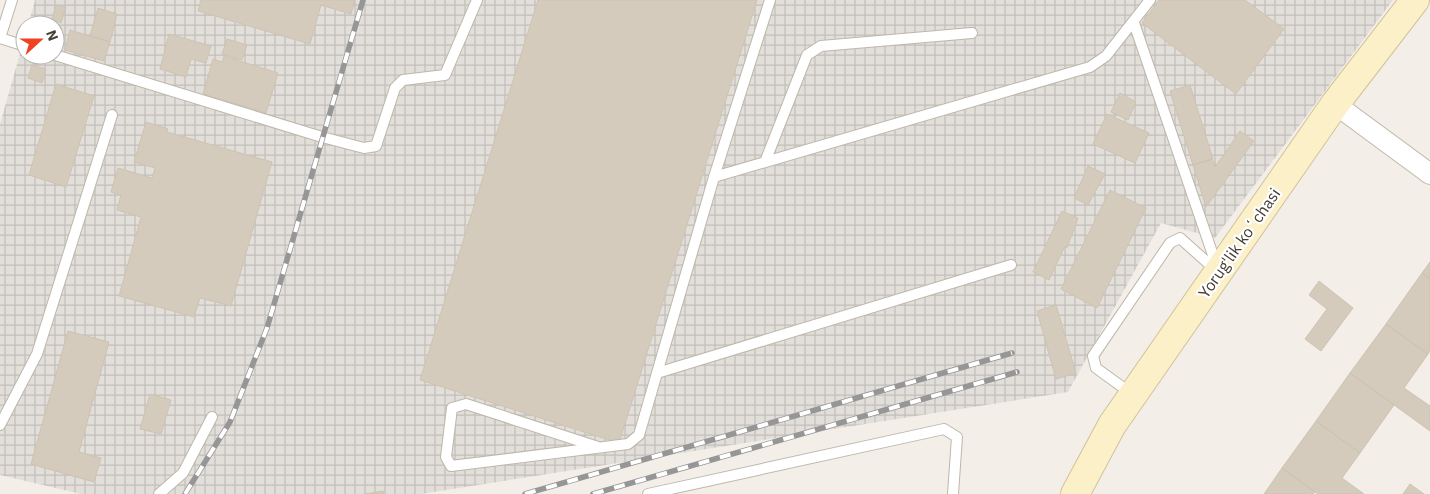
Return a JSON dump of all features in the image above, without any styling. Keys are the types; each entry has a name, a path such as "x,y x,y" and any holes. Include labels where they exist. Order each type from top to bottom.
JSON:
{"main road":[{"name":"Yorug'lik koʻchasi","path":"1075,494 1112,425 1133,394 1335,104 1415,0"}],"street":[{"path":"1335,104 1430,174"}],"lane":[{"path":"12,0 0,38 15,43"},
{"path":"65,58 322,137 364,148 376,146 395,88 403,80 446,74 478,0"},
{"path":"598,447 466,404 452,408 446,457 451,466 628,444 639,435 714,177 770,0"},
{"path":"714,177 1090,68 1106,56 1134,23 1150,0"},
{"path":"1134,23 1218,273"},
{"path":"765,162 807,56 821,46 972,33"},
{"path":"0,425 37,354 112,115"},
{"path":"1133,394 1096,368 1093,356 1170,243 1180,238 1218,273"},
{"path":"657,373 1011,265"},
{"path":"159,494 183,473 212,416"},
{"path":"648,494 944,429 957,437 953,494"}],"shaded area":[{"path":"35,0 1393,0 1215,238 1161,223 1068,392 421,494 81,494 0,475 0,124 17,65 65,65 65,15 31,15"}],"building":[{"path":"201,0 355,0 351,14 321,5 310,44 198,11"},
{"path":"538,0 757,0 619,443 420,380"},
{"path":"1159,0 1245,0 1284,29 1236,94 1142,23"},
{"path":"56,5 66,7 64,15 53,15"},
{"path":"98,8 117,14 110,42 90,36"},
{"path":"70,30 110,42 104,61 65,50"},
{"path":"169,34 211,46 206,63 191,59 186,77 160,69"},
{"path":"227,39 247,45 242,60 222,54"},
{"path":"224,56 278,73 266,113 203,94 213,59 222,62"},
{"path":"32,65 46,69 42,83 28,78"},
{"path":"56,84 94,96 66,187 29,175"},
{"path":"1190,85 1213,159 1193,165 1170,91"},
{"path":"1120,93 1136,102 1128,120 1111,112"},
{"path":"1107,114 1149,133 1135,163 1093,144"},
{"path":"146,122 168,129 167,132 272,162 231,306 200,298 194,317 119,296 141,217 117,210 121,195 111,192 118,168 152,178 155,168 134,162"},
{"path":"1240,131 1254,141 1206,207 1193,165 1212,159 1215,167"},
{"path":"1088,166 1105,174 1088,205 1074,198"},
{"path":"1110,190 1146,208 1097,308 1061,289"},
{"path":"1062,211 1078,218 1067,248 1065,246 1049,280 1033,272"},
{"path":"1430,262 1430,279 1422,273"},
{"path":"1422,273 1430,279 1430,351 1428,354 1386,324"},
{"path":"1319,281 1353,308 1321,351 1305,339 1327,309 1309,295"},
{"path":"1056,305 1076,373 1056,379 1037,311"},
{"path":"1386,324 1428,354 1404,388 1430,406 1430,431 1350,373"},
{"path":"68,331 109,342 79,452 101,458 94,482 31,464"},
{"path":"1350,373 1394,405 1360,453 1316,421"},
{"path":"150,394 171,400 161,434 140,429"},
{"path":"1316,421 1360,453 1342,478 1364,494 1318,494 1282,468"},
{"path":"1282,468 1315,492 1313,494 1264,494"},
{"path":"1410,484 1424,494 1403,494"},
{"path":"383,491 384,494 365,494"}],"railway":[{"path":"185,494 230,422 267,328 363,0"},
{"path":"525,494 1012,353"},
{"path":"593,494 1017,372"}]}
